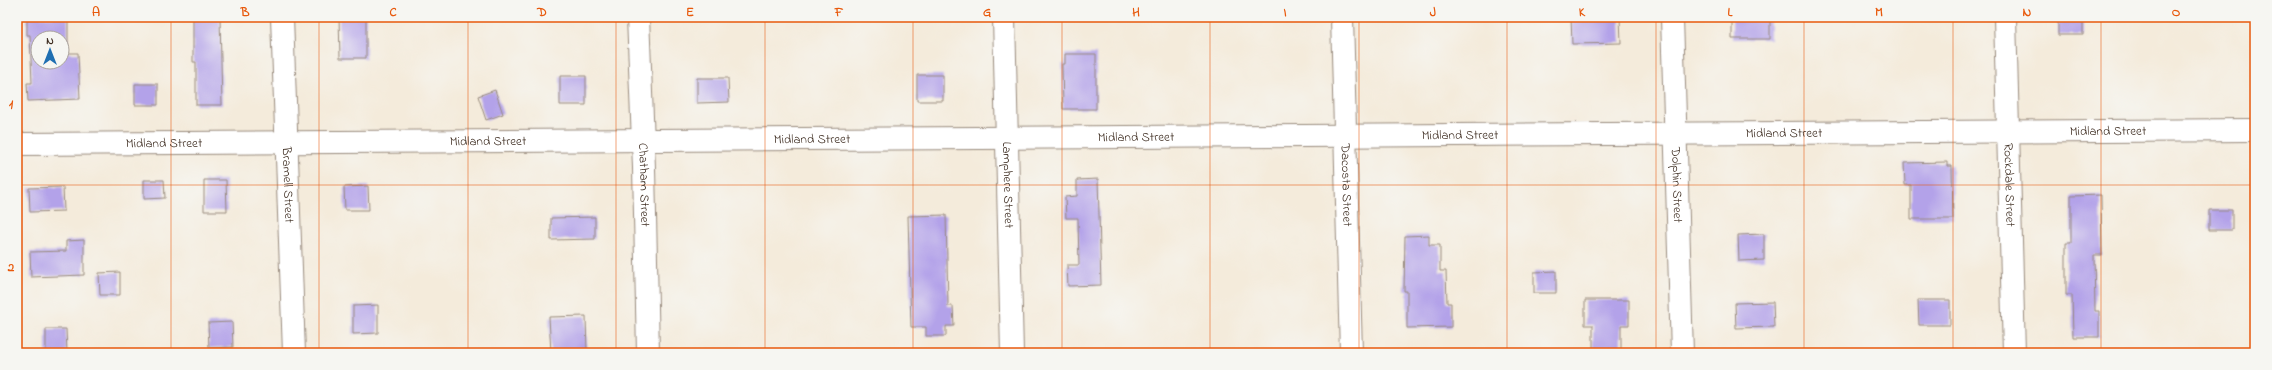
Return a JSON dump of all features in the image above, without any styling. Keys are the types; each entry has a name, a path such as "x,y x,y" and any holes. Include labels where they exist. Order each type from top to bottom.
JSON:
{"street":[{"name":"Bramell Street","path":"282,17 294,353"},
{"name":"Chatham Street","path":"638,17 644,141 648,353"},
{"name":"Lamphere Street","path":"1004,17 1009,138 1012,353"},
{"name":"Dacosta Street","path":"1342,17 1351,353"},
{"name":"Dolphin Street","path":"1672,17 1677,134 1682,353"},
{"name":"Rockdale Street","path":"2005,17 2014,353"},
{"name":"Midland Street","path":"17,144 2008,133 2255,130"}],"building":[{"path":"27,17 68,17 68,30 30,30 30,35 27,35"},
{"path":"193,17 220,17 222,105 196,105 196,62 193,62"},
{"path":"339,17 366,17 366,58 340,58"},
{"path":"1620,17 1621,43 1572,44 1571,18"},
{"path":"1732,17 1770,17 1770,39 1732,39"},
{"path":"2058,17 2083,17 2083,35 2058,35"},
{"path":"70,53 78,53 80,99 28,101 27,83 32,83 31,70 70,70"},
{"path":"1065,54 1096,54 1096,109 1063,109 1062,64 1065,64"},
{"path":"917,75 943,75 943,101 917,101"},
{"path":"560,76 586,76 586,105 560,105"},
{"path":"697,78 728,78 729,102 697,103"},
{"path":"135,84 158,84 158,105 135,105"},
{"path":"495,90 503,114 486,120 478,96"},
{"path":"1947,162 1947,166 1952,166 1953,219 1911,219 1911,185 1905,185 1904,163"},
{"path":"1098,179 1101,285 1068,286 1067,265 1079,265 1078,218 1066,218 1065,197 1077,196 1077,180"},
{"path":"144,180 164,180 165,198 144,199"},
{"path":"204,180 226,180 227,211 204,211"},
{"path":"368,186 369,210 345,210 344,187"},
{"path":"63,187 64,211 30,212 29,188"},
{"path":"2101,195 2102,255 2094,255 2095,311 2099,311 2099,337 2073,337 2072,295 2066,295 2066,243 2071,243 2071,196"},
{"path":"2209,210 2232,210 2232,230 2209,230"},
{"path":"946,215 948,306 953,306 954,326 946,326 946,336 926,336 926,327 911,327 908,216"},
{"path":"595,217 595,239 551,240 551,218"},
{"path":"1764,234 1764,260 1739,261 1738,235"},
{"path":"1429,235 1429,245 1440,245 1440,271 1446,271 1447,303 1451,303 1451,327 1407,328 1407,291 1404,291 1405,236"},
{"path":"84,240 84,275 31,277 30,252 66,251 66,241"},
{"path":"1556,271 1556,293 1534,293 1534,272"},
{"path":"120,272 120,295 100,295 99,273"},
{"path":"1585,300 1629,300 1629,325 1621,325 1621,353 1593,353 1593,325 1585,325"},
{"path":"1918,300 1950,300 1950,325 1919,325"},
{"path":"1773,302 1774,327 1736,328 1735,303"},
{"path":"378,305 378,333 353,334 353,306"},
{"path":"586,316 587,353 551,353 549,317"},
{"path":"232,322 233,347 209,348 208,323"},
{"path":"46,329 66,329 67,353 46,353"}]}
